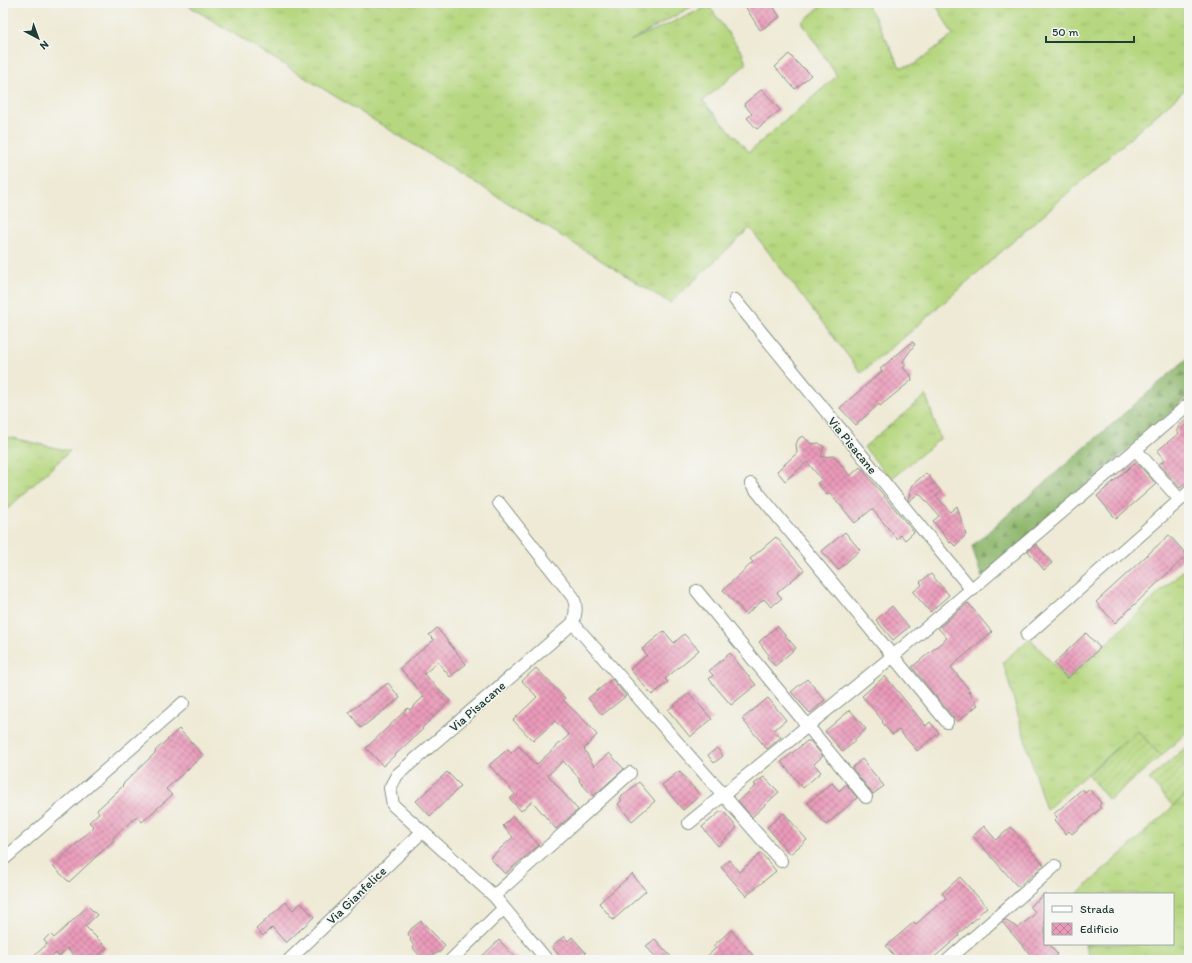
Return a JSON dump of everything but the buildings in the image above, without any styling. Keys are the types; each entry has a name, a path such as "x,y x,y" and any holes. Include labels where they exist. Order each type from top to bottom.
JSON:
{"street":[{"name":"Via Pisacane","path":"735,300 972,590"},
{"path":"689,823 972,590 1189,404"},
{"path":"1027,635 1184,496 1136,450"},
{"path":"751,484 947,722"},
{"path":"499,503 573,597 576,604 576,613 573,623 781,861"},
{"path":"697,591 866,797"},
{"name":"Via Pisacane","path":"547,960 503,909 494,896 393,805 390,788 397,775 573,623"},
{"path":"3,860 183,703"},
{"path":"494,896 630,773"},
{"name":"Via Gianfelice","path":"289,960 423,831"},
{"path":"948,960 1055,866"},
{"path":"451,960 503,909"}],"green space":[{"path":"188,3 698,3 630,41 709,6 743,54 746,64 703,101 749,152 837,76 802,22 825,3 865,3 873,14 900,67 913,65 953,35 935,3 1189,3 1189,86 908,334 861,373 750,228 670,303 189,6"},
{"path":"1189,357 1189,396 982,578 972,546"},
{"path":"926,395 940,439 891,479 864,447"},
{"path":"3,436 70,451 3,513"},
{"path":"1189,565 1189,730 1161,756 1137,730 1046,810 1003,662 1030,638 1067,680"},
{"path":"1137,730 1161,756 1109,800 1088,775"},
{"path":"1185,748 1189,752 1189,792 1173,806 1149,779"},
{"path":"1189,792 1189,960 1090,960 1085,945 1174,945 1174,893 1078,893"}]}
